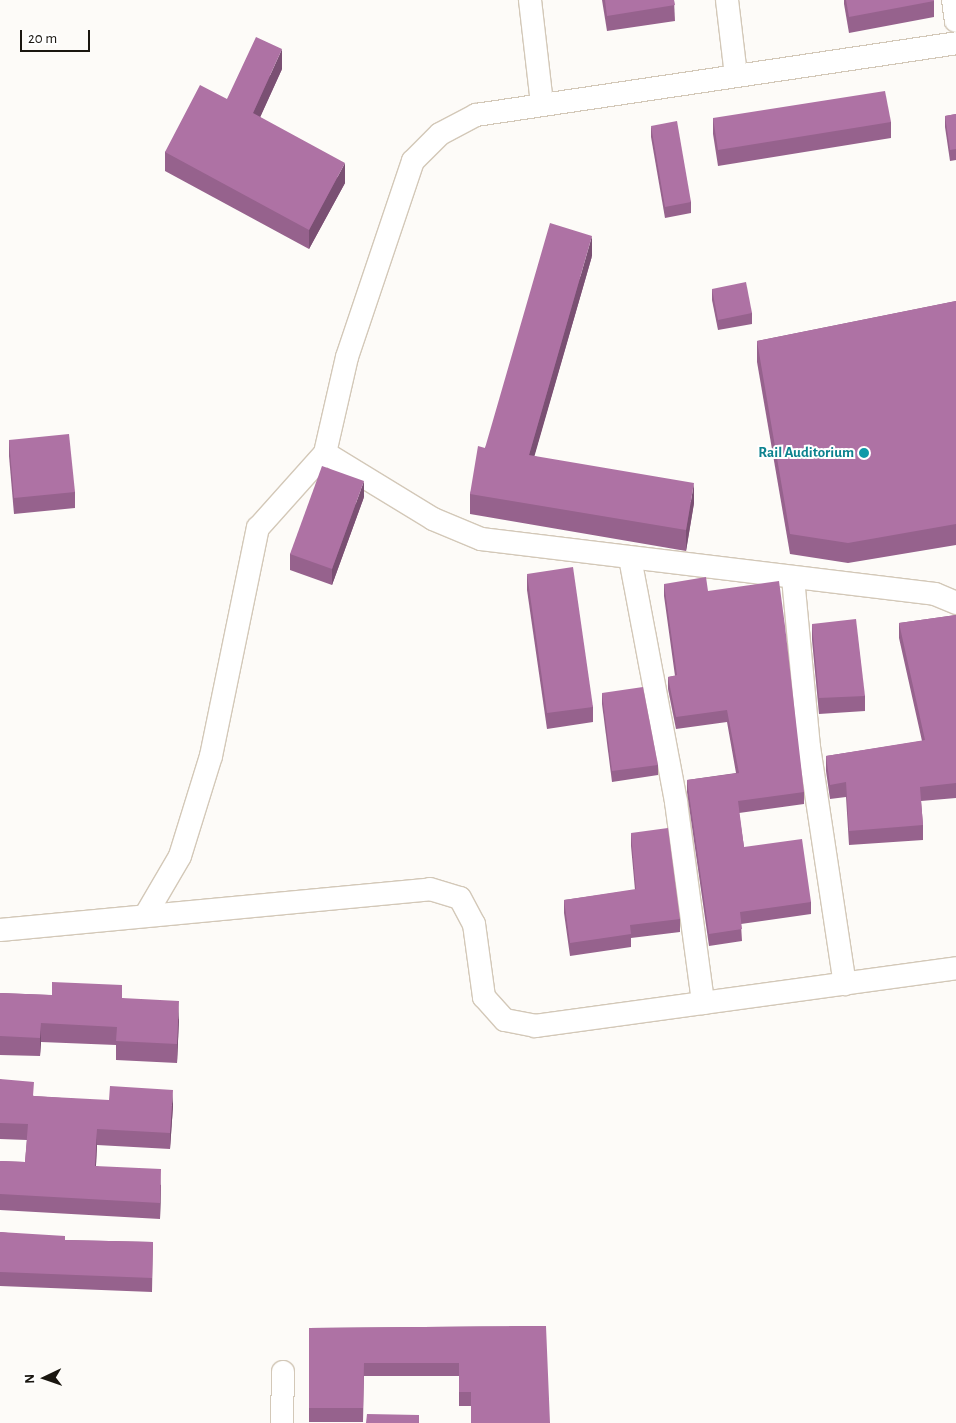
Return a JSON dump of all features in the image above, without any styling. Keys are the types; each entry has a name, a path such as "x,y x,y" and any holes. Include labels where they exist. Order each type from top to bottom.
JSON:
{"street":[{"path":"530,0 542,103"},
{"path":"727,0 736,75"},
{"path":"953,0 956,21"},
{"path":"145,916 180,856 211,756 258,528 325,453 346,357 412,161 440,134 476,115 542,103 956,43"},
{"path":"325,453 433,519 481,539 935,594 956,603"},
{"path":"630,558 676,802 703,1003"},
{"path":"793,578 809,747 845,984"},
{"path":"0,930 430,889 460,898 474,924 484,997 505,1020 535,1026 956,968"},
{"path":"282,1423 283,1372"}],"building":[{"path":"605,0 674,0 675,5 607,16"},
{"path":"846,0 934,0 934,1 849,17"},
{"path":"256,37 282,49 253,113 345,163 309,230 165,152 200,85 227,99"},
{"path":"885,91 891,122 718,150 713,118"},
{"path":"956,114 956,149 950,150 945,116"},
{"path":"677,121 691,202 665,207 651,126"},
{"path":"550,223 592,236 529,455 694,483 686,530 470,494 478,446 485,448"},
{"path":"746,282 752,313 718,320 712,289"},
{"name":"Rail Auditorium","path":"956,301 956,524 848,543 790,534 757,341"},
{"path":"69,434 75,492 14,498 9,440"},
{"path":"322,466 364,481 332,569 290,554"},
{"path":"573,567 593,707 547,713 527,574"},
{"path":"706,577 708,591 779,581 804,792 738,801 744,847 802,839 811,902 740,912 742,929 709,934 687,780 739,773 727,710 676,717 668,677 677,675 664,584"},
{"path":"956,615 956,783 920,787 923,825 849,831 846,782 830,785 826,756 925,740 899,623"},
{"path":"856,619 865,696 819,698 812,624"},
{"path":"643,687 658,765 612,771 602,693"},
{"path":"668,828 680,919 630,925 631,934 570,943 564,900 636,889 631,833"},
{"path":"52,982 122,985 122,998 179,1001 177,1044 116,1041 117,1027 41,1023 40,1038 0,1036 0,993 52,995"},
{"path":"0,1079 34,1082 33,1096 109,1100 110,1086 173,1090 170,1133 97,1129 95,1166 161,1169 160,1203 0,1194 0,1161 25,1162 28,1124 0,1123"},
{"path":"0,1232 65,1236 65,1240 153,1242 152,1278 0,1272"},
{"path":"546,1326 550,1423 471,1423 471,1392 459,1392 459,1363 364,1363 363,1408 309,1408 309,1328"},
{"path":"367,1414 419,1415 419,1423 366,1423"}],"place":[{"name":"Rail Auditorium","path":"864,453"}]}
